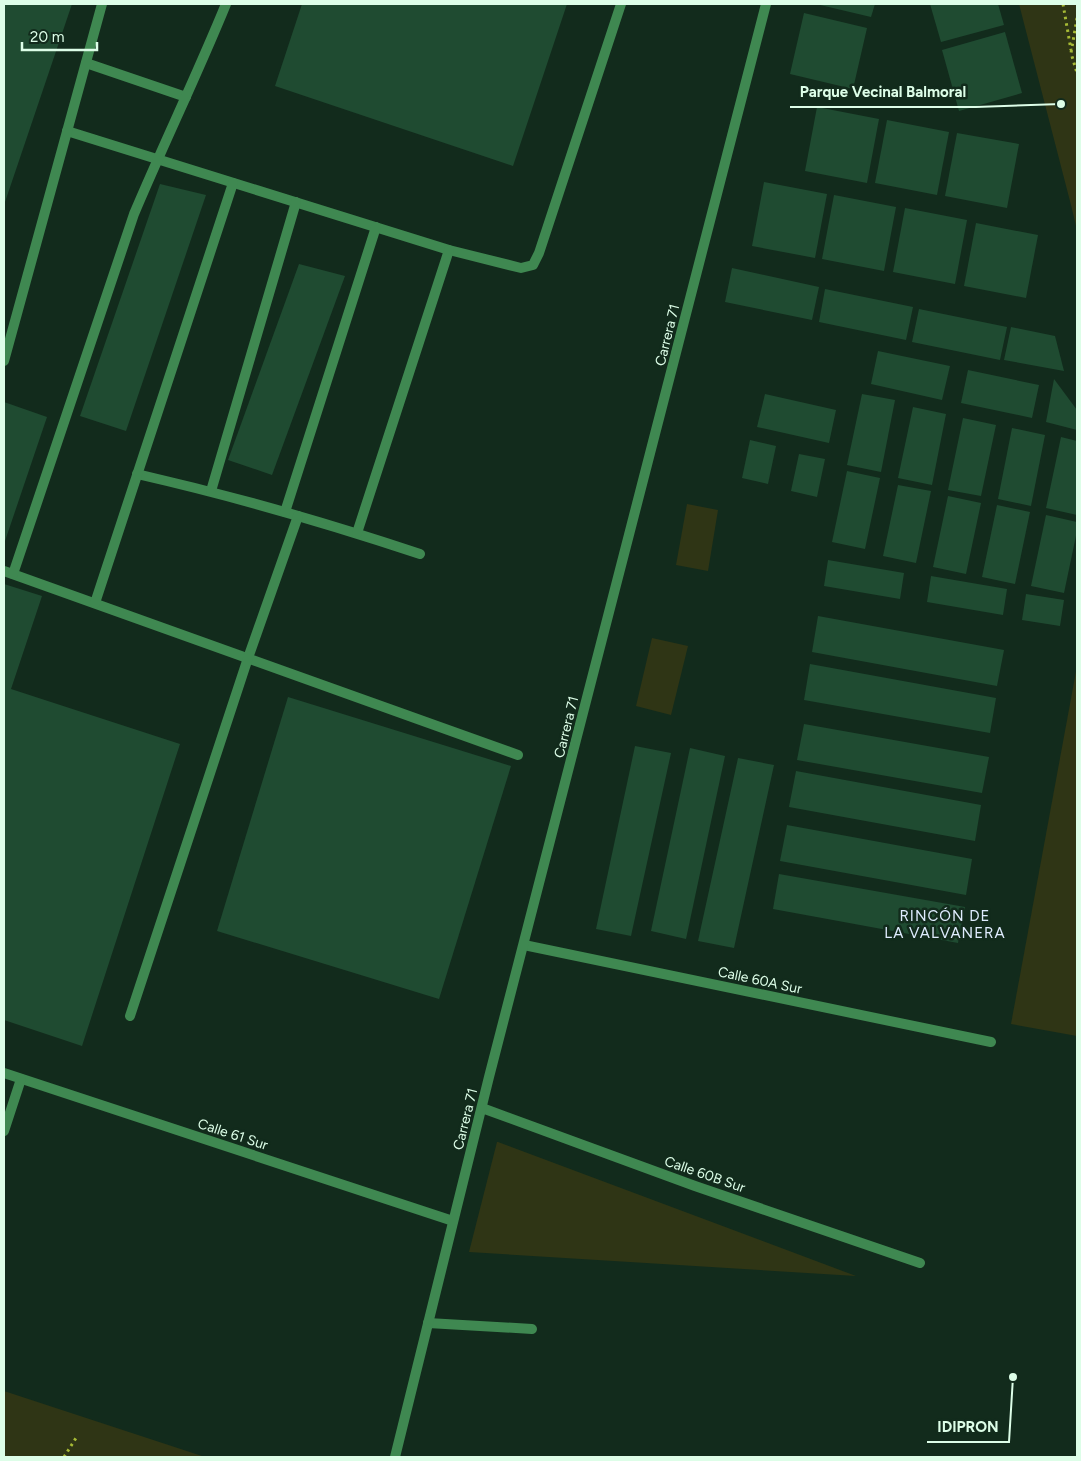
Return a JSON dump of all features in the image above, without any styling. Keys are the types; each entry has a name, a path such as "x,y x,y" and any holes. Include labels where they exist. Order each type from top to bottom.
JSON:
{"street":[{"path":"4,361 102,4"},
{"path":"226,4 134,214 9,573 518,755"},
{"path":"67,131 449,250 521,268 533,265 539,252 621,4"},
{"name":"Carrera 71","path":"394,1457 766,4"},
{"path":"86,63 186,97"},
{"path":"96,603 233,183"},
{"path":"211,491 296,202"},
{"path":"285,512 376,227"},
{"path":"357,533 449,250"},
{"path":"137,474 211,491 357,533 420,554"},
{"path":"130,1016 248,658 298,516"},
{"name":"Calle 60A Sur","path":"524,945 991,1042"},
{"name":"Calle 61 Sur","path":"4,1074 454,1221"},
{"path":"4,1131 21,1079"},
{"name":"Calle 60B Sur","path":"482,1108 695,1186 920,1263"},
{"path":"428,1323 532,1328"}],"path":[{"path":"1063,4 1077,74"},
{"path":"1072,53 1077,18"},
{"path":"64,1457 76,1438"}],"green space":[{"path":"1019,4 1077,4 1077,230 1071,205"},
{"path":"687,504 718,510 708,571 676,565"},
{"path":"652,638 688,646 671,715 636,706"},
{"path":"1077,666 1077,1036 1011,1024"},
{"path":"498,1142 856,1276 469,1252"},
{"path":"4,1391 205,1457 4,1457"}],"building":[{"path":"4,4 72,4 4,205"},
{"path":"302,4 567,4 513,166 275,86"},
{"path":"816,4 875,4 871,17"},
{"path":"930,4 998,4 1004,25 941,42"},
{"path":"804,13 867,28 853,89 790,74"},
{"path":"1005,32 1022,93 959,111 942,50"},
{"path":"817,107 879,119 867,183 805,171"},
{"path":"887,120 949,132 937,195 875,183"},
{"path":"957,133 1019,144 1007,208 945,196"},
{"path":"764,182 827,194 815,258 752,246"},
{"path":"160,184 206,195 126,431 80,416"},
{"path":"834,195 896,207 884,271 822,259"},
{"path":"905,208 967,220 955,284 893,272"},
{"path":"976,223 1038,235 1026,298 964,286"},
{"path":"299,264 345,276 272,475 228,460"},
{"path":"732,268 819,287 812,320 725,302"},
{"path":"825,289 913,307 906,340 819,322"},
{"path":"919,309 1007,327 1000,360 912,342"},
{"path":"1011,327 1055,336 1064,371 1004,360"},
{"path":"878,351 950,366 942,400 871,384"},
{"path":"968,370 1039,385 1032,418 961,403"},
{"path":"1054,379 1077,410 1077,430 1046,422"},
{"path":"765,394 836,410 829,443 757,427"},
{"path":"862,394 895,400 881,472 847,465"},
{"path":"4,402 47,417 4,544"},
{"path":"913,407 946,414 932,485 898,478"},
{"path":"963,418 996,425 981,496 948,490"},
{"path":"1012,428 1045,435 1031,506 998,499"},
{"path":"1061,437 1077,441 1077,515 1046,508"},
{"path":"750,440 776,446 768,484 742,478"},
{"path":"799,454 825,459 817,497 791,491"},
{"path":"847,471 880,478 865,549 832,542"},
{"path":"898,485 931,491 916,563 883,556"},
{"path":"948,496 981,503 966,574 933,567"},
{"path":"997,505 1030,512 1015,584 982,577"},
{"path":"1046,515 1077,522 1077,531 1064,593 1031,586"},
{"path":"828,560 904,573 900,599 824,586"},
{"path":"931,576 1007,589 1003,615 927,602"},
{"path":"4,584 42,596 11,689 180,744 82,1046 4,1020"},
{"path":"1026,594 1064,600 1060,626 1022,620"},
{"path":"818,616 1004,650 997,686 812,652"},
{"path":"810,664 996,698 990,733 804,700"},
{"path":"288,697 511,766 439,999 217,931"},
{"path":"804,724 989,757 982,793 797,760"},
{"path":"635,746 671,753 631,936 596,929"},
{"path":"690,748 725,756 686,939 651,931"},
{"path":"738,758 774,765 734,948 698,941"},
{"path":"796,771 981,805 975,841 789,807"},
{"path":"787,825 972,859 966,895 780,861"},
{"path":"779,874 965,907 958,943 773,909"}],"place":[{"name":"Parque Vecinal Balmoral","path":"1061,104"},
{"name":"IDIPRON","path":"1013,1377"}],"district":[{"name":"RINCÓN DE LA VALVANERA","path":"945,924"}]}
